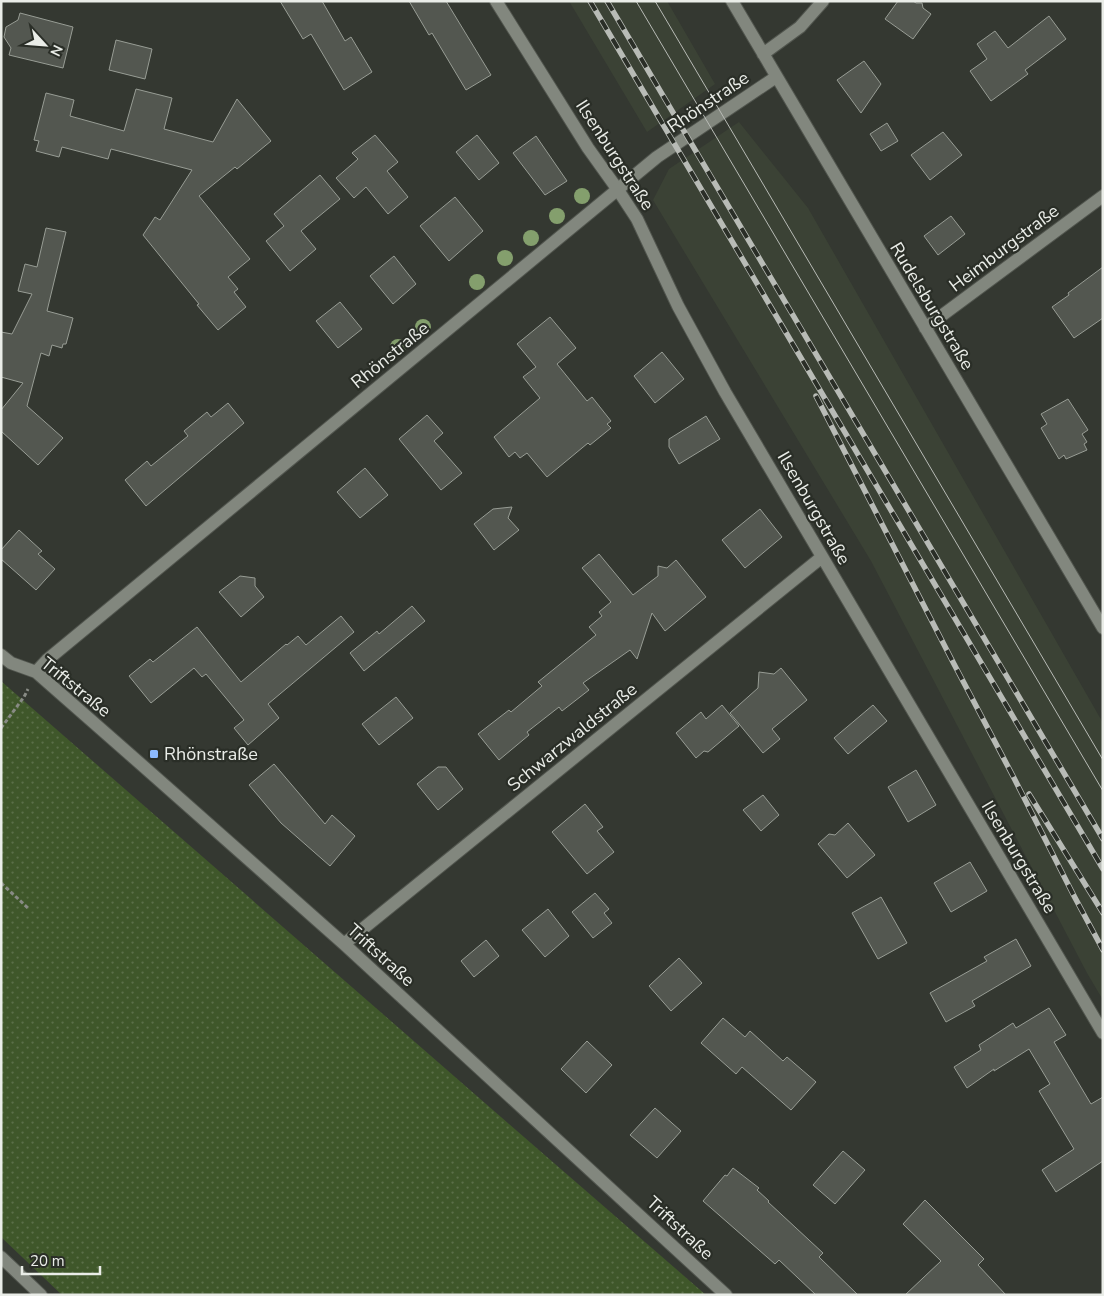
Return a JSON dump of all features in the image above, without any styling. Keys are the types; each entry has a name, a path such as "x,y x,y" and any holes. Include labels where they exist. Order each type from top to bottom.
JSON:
{"street":[{"name":"Ilsenburgstraße","path":"496,1 588,148 637,220 678,306 725,392 1103,1033"},
{"name":"Rudelsburgstraße","path":"732,1 1103,628"},
{"path":"763,54 800,27 823,1"},
{"name":"Rhönstraße","path":"36,672 47,660 657,158 776,77"},
{"name":"Heimburgstraße","path":"925,328 1103,196"},
{"name":"Schwarzwaldstraße","path":"344,944 822,557"},
{"name":"Triftstraße","path":"1,655 11,663 36,672 344,944 726,1295"},
{"path":"1,1257 41,1295"}],"path":[{"path":"1,728 24,697 36,672"},
{"path":"1,883 29,909"}],"shaded area":[{"path":"569,1 667,1 715,84 647,132"},
{"path":"739,122 808,208 1103,723 1103,1000 1087,973 871,561 653,200 669,169"}],"green space":[{"path":"1,681 706,1295 62,1295 1,1237"}],"building":[{"path":"280,1 322,1 345,41 351,37 372,72 344,90 311,34 303,39"},
{"path":"409,1 446,1 491,75 466,90 432,33 429,35"},
{"path":"898,1 922,3 923,8 931,14 913,39 885,19"},
{"path":"20,13 73,27 63,68 9,55 11,48 4,37 6,27 18,20"},
{"path":"1049,16 1066,39 1025,70 1028,74 991,101 970,71 987,59 977,44 995,31 1008,48"},
{"path":"116,40 152,49 145,79 109,70"},
{"path":"864,61 881,84 861,113 837,80"},
{"path":"136,89 172,98 164,129 213,142 237,99 271,141 237,169 235,167 199,196 250,259 228,277 238,289 234,292 246,307 218,330 143,235 155,217 160,220 192,170 111,149 108,159 62,147 59,157 36,151 39,141 34,140 46,93 74,100 70,116 124,131"},
{"path":"887,123 898,141 881,151 870,134"},
{"path":"943,132 962,155 930,180 911,155"},
{"path":"375,135 398,162 387,171 408,197 388,214 366,187 354,198 336,178 358,159 352,153"},
{"path":"477,135 499,163 479,180 456,152"},
{"path":"536,136 567,181 545,195 513,153"},
{"path":"320,175 340,199 301,231 316,249 290,271 266,241 284,226 274,214"},
{"path":"455,197 483,231 449,261 420,226"},
{"path":"951,216 965,234 938,255 924,236"},
{"path":"46,228 66,232 47,311 73,318 66,344 63,344 62,348 52,345 49,356 41,353 27,406 63,438 38,465 1,431 1,410 23,383 1,377 1,332 12,334 32,294 18,291 25,264 37,267"},
{"path":"394,256 416,284 393,304 370,276"},
{"path":"1103,267 1103,318 1074,338 1052,307"},
{"path":"340,302 362,329 338,348 316,321"},
{"path":"550,317 576,348 557,364 587,401 592,397 611,421 607,424 611,428 590,445 588,443 547,477 527,453 520,458 515,452 509,457 494,437 540,398 523,377 536,367 517,344"},
{"path":"662,352 684,379 655,403 634,376"},
{"path":"1068,399 1088,430 1082,434 1087,442 1084,444 1087,450 1066,459 1064,455 1059,459 1041,428 1047,424 1041,414"},
{"path":"228,403 244,423 146,506 125,480 147,461 151,466 188,436 184,431 207,412 211,417"},
{"path":"427,415 443,433 434,441 462,473 441,490 399,439"},
{"path":"706,416 720,439 679,464 669,447 669,439"},
{"path":"365,468 388,495 360,518 337,492"},
{"path":"512,507 508,518 519,530 494,550 474,524 493,509"},
{"path":"760,509 782,537 745,568 722,540"},
{"path":"19,530 42,551 38,554 55,569 36,590 1,559 1,550"},
{"path":"599,554 633,595 658,576 658,566 667,568 676,560 706,597 665,631 652,613 637,659 630,650 583,683 589,690 562,711 559,707 527,732 529,735 499,760 478,734 509,710 511,712 542,686 538,682 596,635 589,627 602,616 599,612 611,602 582,568"},
{"path":"240,576 255,578 255,586 264,597 241,617 219,592"},
{"path":"412,606 425,621 364,671 350,653 377,631 379,634"},
{"path":"341,616 354,632 268,704 279,718 248,745 234,728 244,720 206,674 202,677 194,668 151,703 129,676 150,659 153,662 197,627 241,682 298,636 306,645"},
{"path":"781,668 807,700 772,729 780,739 763,753 730,713 758,688 759,672 774,674"},
{"path":"396,697 413,718 379,745 362,724"},
{"path":"722,705 739,726 708,752 704,751 696,758 676,733 701,712 706,719"},
{"path":"873,705 887,721 848,754 834,738"},
{"path":"274,764 325,824 332,815 355,836 330,866 281,823 249,785"},
{"path":"438,767 446,767 463,789 438,810 417,784"},
{"path":"916,770 936,805 908,822 888,787"},
{"path":"763,795 779,815 761,831 743,810"},
{"path":"585,804 603,827 597,831 614,852 587,874 552,832"},
{"path":"848,823 875,855 847,878 818,844 829,834 835,835"},
{"path":"970,862 987,891 951,912 934,883"},
{"path":"595,893 609,909 604,913 612,923 593,938 572,912"},
{"path":"881,897 907,943 878,959 852,913"},
{"path":"548,909 569,936 545,957 522,930"},
{"path":"1016,939 1031,966 972,1001 975,1006 946,1022 930,993 987,961 984,957"},
{"path":"486,940 499,956 474,977 461,961"},
{"path":"679,958 702,983 671,1011 649,986"},
{"path":"1049,1008 1066,1035 1054,1042 1091,1104 1103,1097 1103,1161 1056,1192 1042,1170 1074,1149 1039,1091 1050,1084 1029,1049 994,1071 994,1069 967,1088 954,1067 981,1050 979,1045 1013,1023 1016,1028"},
{"path":"723,1018 745,1037 750,1031 783,1061 787,1057 816,1082 791,1110 742,1067 736,1074 701,1043"},
{"path":"587,1041 612,1065 586,1093 561,1069"},
{"path":"655,1108 681,1131 657,1158 630,1135"},
{"path":"843,1151 865,1170 835,1204 813,1185"},
{"path":"733,1168 759,1188 757,1190 768,1202 823,1253 819,1257 858,1295 816,1295 779,1260 775,1264 703,1201"},
{"path":"925,1200 984,1259 978,1265 1006,1295 905,1295 941,1261 903,1224"}],"tram line":[{"path":"636,1 1103,791"},
{"path":"655,1 1103,760"}],"railway":[{"path":"590,1 1103,869"},
{"path":"607,1 1103,839"},
{"path":"816,396 1103,950"},
{"path":"1029,794 1103,913"}],"place":[{"name":"Rhönstraße","path":"154,754"}]}
